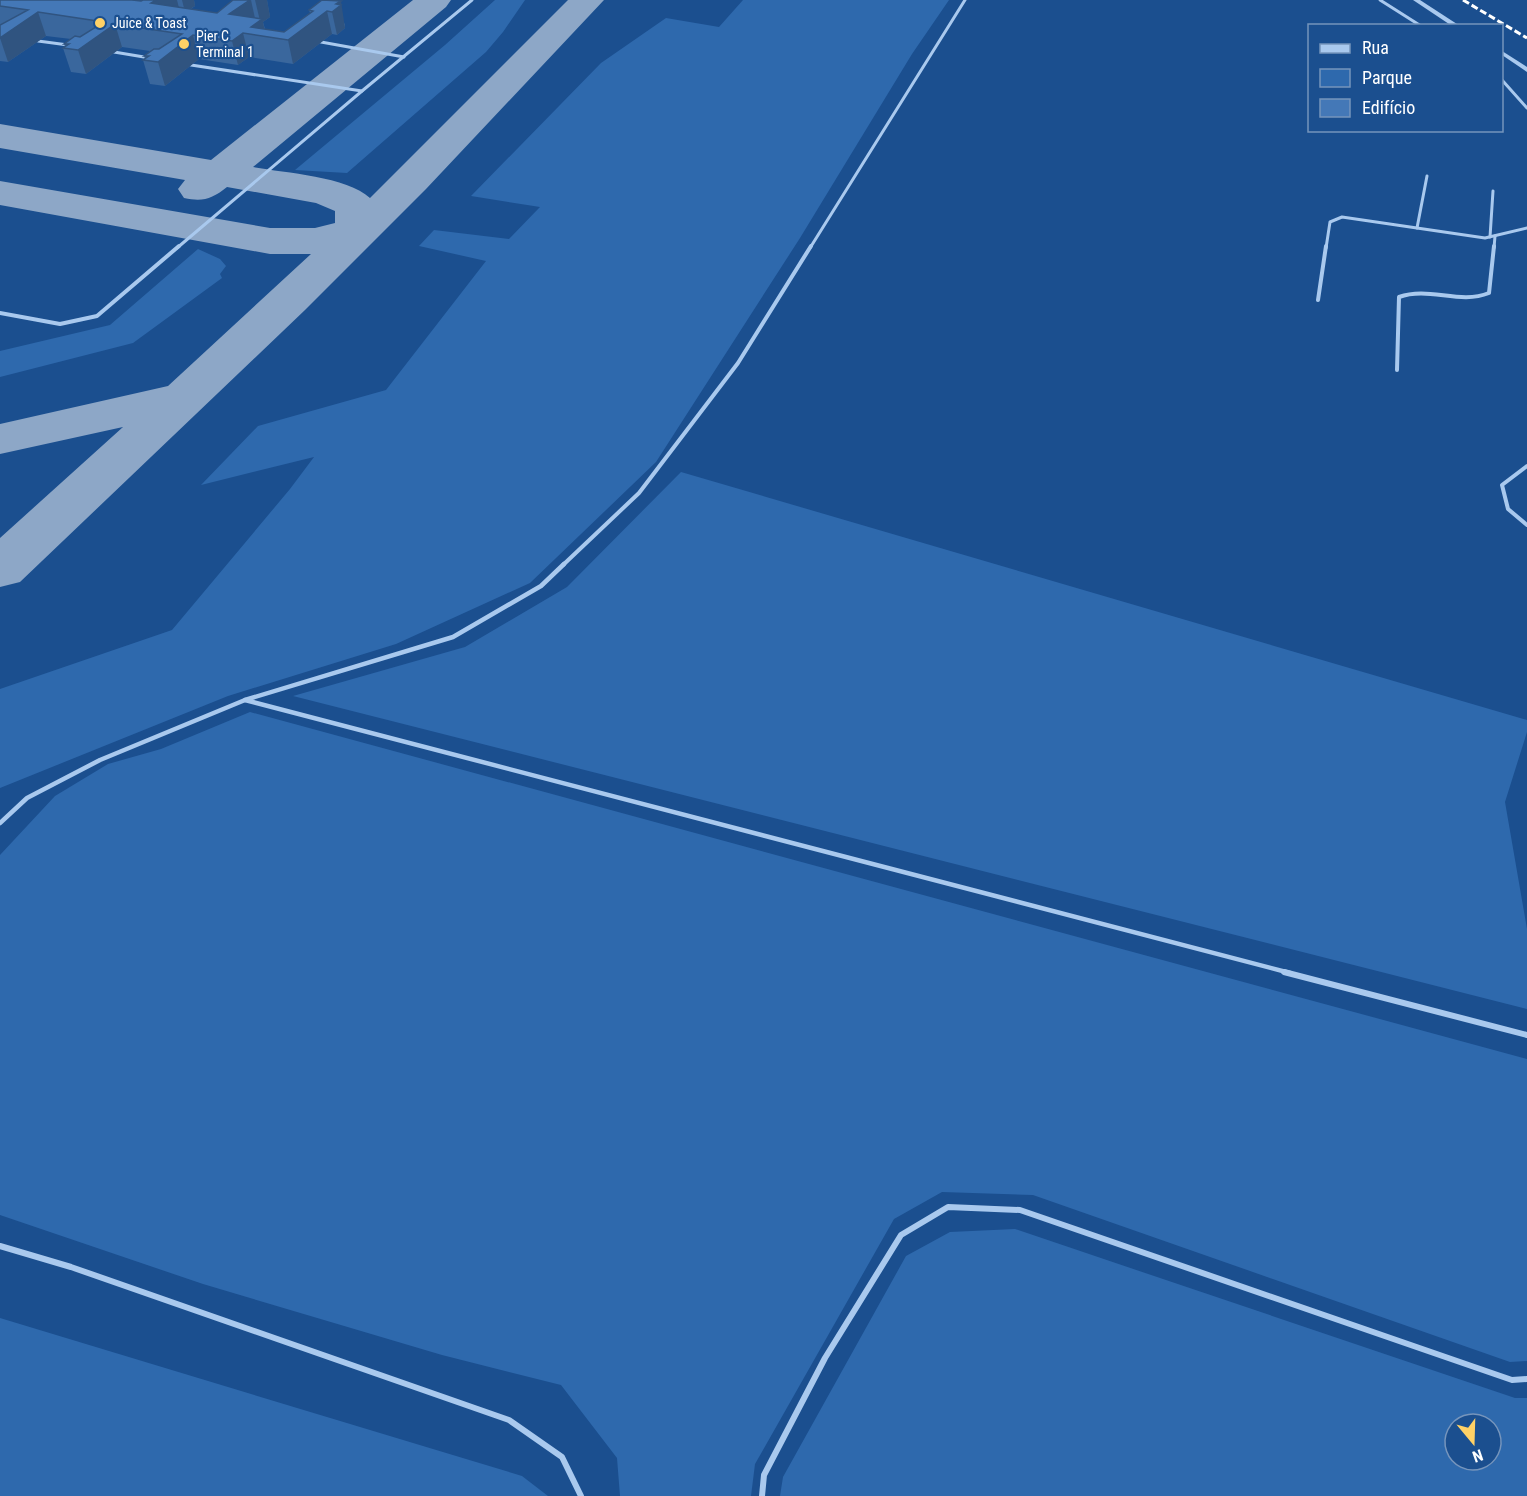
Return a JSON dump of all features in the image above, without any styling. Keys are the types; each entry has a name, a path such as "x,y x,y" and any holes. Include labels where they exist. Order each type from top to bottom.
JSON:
{"street":[{"path":"1416,0 1454,24"},
{"path":"1503,54 1527,70"}],"lane":[{"path":"0,314 56,325 80,323 97,316 472,0"},
{"path":"0,823 27,798 90,766 245,700 453,636 541,586 639,493 738,363 965,0"},
{"path":"1380,0 1417,24"},
{"path":"38,41 70,46"},
{"path":"321,42 404,57"},
{"path":"114,52 158,60"},
{"path":"191,65 362,91"},
{"path":"1503,81 1527,108"},
{"path":"1518,98 1527,102"},
{"path":"1417,228 1427,176"},
{"path":"1397,370 1400,297 1416,292 1477,298 1489,293 1493,191"},
{"path":"1318,300 1330,222 1335,218 1485,238 1527,228"},
{"path":"1527,466 1502,485 1503,502 1512,515 1527,525"},
{"path":"245,700 1527,1035"},
{"path":"762,1496 764,1475 825,1358 901,1234 948,1207 1020,1210 1512,1380 1527,1379"},
{"path":"0,1246 71,1267 509,1419 562,1457 581,1496"}],"green space":[{"path":"495,0 525,0 486,52 347,173 295,170 445,45"},
{"path":"743,0 949,0 912,54 800,238 656,462 530,583 396,644 228,696 0,788 0,689 172,630 314,457 201,485 258,426 386,390 486,261 419,246 434,230 509,239 540,207 471,196 601,63 666,18 719,27"},
{"path":"198,249 220,259 226,266 220,274 222,278 133,343 0,377 0,351 110,325"},
{"path":"681,472 1527,720 1527,732 1505,802 1527,929 1527,1009 293,696 465,647 567,587"},
{"path":"250,712 1527,1059 1527,1361 1510,1362 1033,1195 942,1192 894,1219 755,1464 751,1496 620,1496 617,1458 561,1385 442,1355 203,1284 0,1215 0,855 55,796 108,764 161,749"},
{"path":"1015,1229 1515,1398 1527,1398 1527,1496 780,1496 783,1477 906,1256 950,1232"},
{"path":"0,1318 522,1476 548,1496 0,1496"}],"building":[{"path":"0,0 156,0 151,3 217,13 233,0 250,0 229,14 262,19 251,27 284,32 313,11 309,10 322,0 341,1 336,4 341,5 332,12 327,11 288,40 243,33 232,41 193,35 158,62 143,60 149,56 144,56 182,34 115,24 78,50 63,48 69,44 64,44 75,36 80,37 104,22 38,12 0,38 0,25 28,10 0,6"}],"taxiway":[{"path":"219,174 434,0"},
{"path":"0,439 185,396 289,300 412,180 587,0"},
{"path":"0,136 219,174"},
{"path":"199,189 219,174"},
{"path":"219,174 324,192 343,199 350,202 357,211 355,231"},
{"path":"0,193 270,241 316,241 355,231"},
{"path":"355,231 361,229"},
{"path":"353,237 355,231"},
{"path":"0,569 181,400"}],"railway":[{"path":"1463,0 1527,38"}],"place":[{"name":"Juice & Toast","path":"100,23"},
{"name":"Pier C Terminal 1","path":"184,44"}]}
